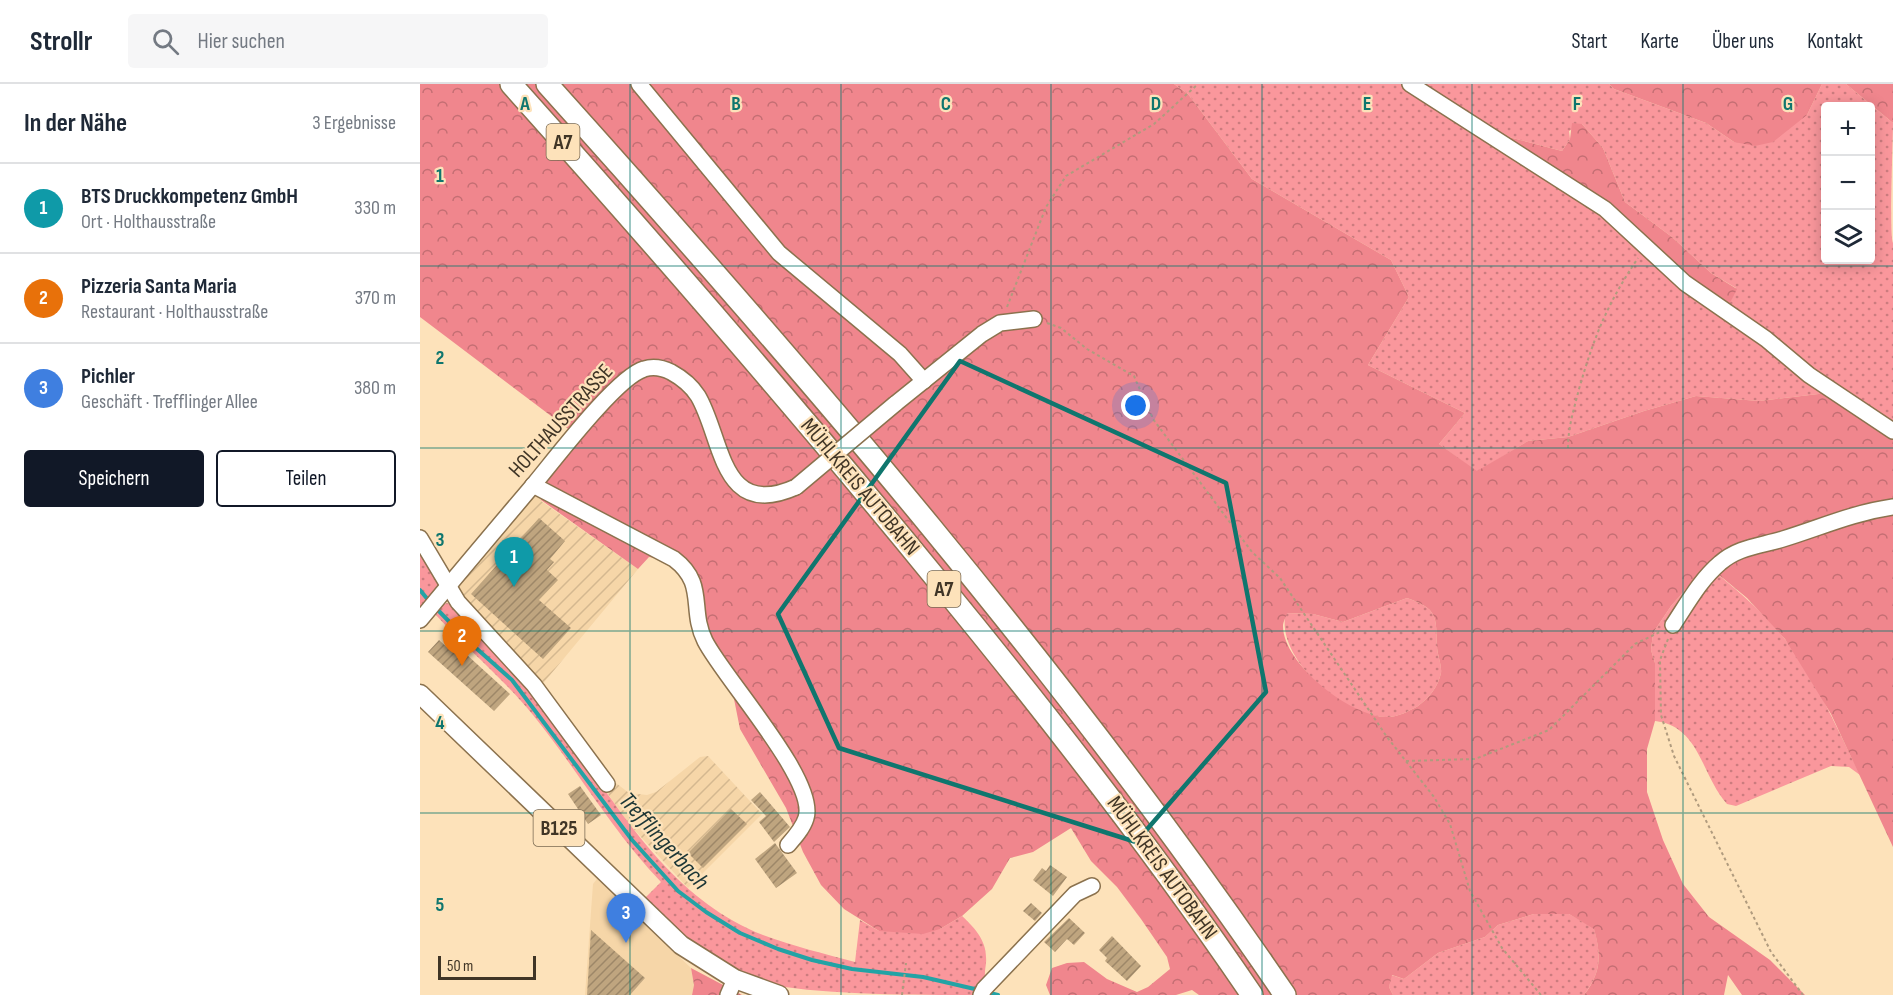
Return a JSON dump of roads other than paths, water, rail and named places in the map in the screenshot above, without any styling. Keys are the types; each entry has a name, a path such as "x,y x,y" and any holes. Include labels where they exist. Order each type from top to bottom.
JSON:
{"highway":[{"name":"MÜHLKREIS AUTOBAHN","path":"511,84 779,390 984,638 1095,778 1252,995"},
{"name":"MÜHLKREIS AUTOBAHN","path":"547,84 769,337 970,578 1196,867 1285,995"}],"main road":[{"name":"B125","path":"420,694 658,924 731,987 779,995"}],"street":[{"path":"639,84 779,253 900,354 924,381"},
{"path":"1410,84 1605,209 1685,282 1766,339 1809,375 1893,431"},
{"name":"HOLTHAUSSTRASSE","path":"423,616 622,384 646,368 664,369 689,384 699,398 721,460 739,485 752,492 767,495 782,494 796,487 982,334 1000,323 1034,319"},
{"path":"529,490 674,559 686,568 694,580 698,626 706,643 765,726 801,786 807,816 788,845"},
{"path":"1672,625 1702,582 1719,564 1737,551 1782,539 1848,515 1893,507"},
{"path":"420,538 444,591 458,602 555,712 607,784"},
{"path":"983,992 1075,894 1092,886"}],"waterway":[{"name":"Trefflingerbach","path":"420,590 429,601"},
{"name":"Trefflingerbach","path":"434,606 467,640 512,680 632,840 678,891 706,912 740,933 812,960 852,969 923,977 979,990"},
{"name":"Trefflingerbach","path":"986,992 998,995"}],"place":[{"name":"BTS Druckkompetenz GmbH","path":"514,587"},
{"name":"Pizzeria Santa Maria","path":"462,666"},
{"name":"Pichler","path":"626,943"}]}
